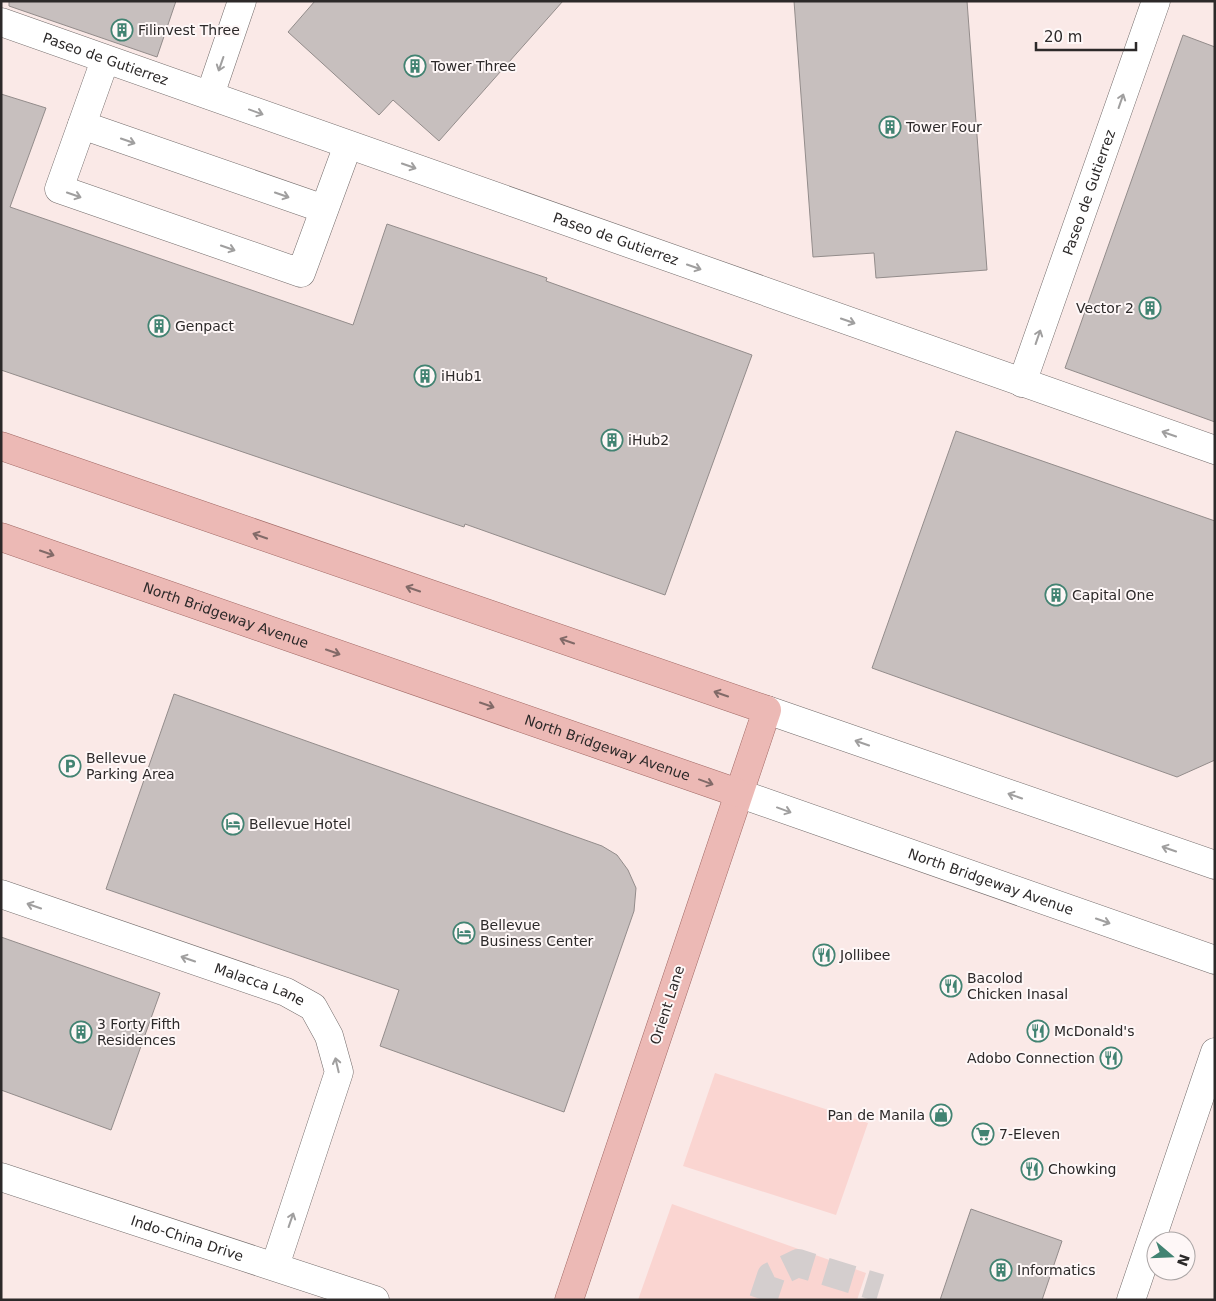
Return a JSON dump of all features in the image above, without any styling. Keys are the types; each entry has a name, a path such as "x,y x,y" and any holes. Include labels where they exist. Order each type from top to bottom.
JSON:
{"main road":[{"path":"1,446 767,710"},
{"name":"North Bridgeway Avenue","path":"1,537 738,793"},
{"name":"Orient Lane","path":"569,1300 767,710"}],"street":[{"path":"210,96 242,1"},
{"name":"Paseo de Gutierrez","path":"1022,383 1156,1"},
{"name":"Paseo de Gutierrez","path":"1,22 1215,450"},
{"path":"105,60 58,189 301,273 348,145"},
{"path":"82,125 324,209"},
{"path":"767,710 1215,865"},
{"name":"North Bridgeway Avenue","path":"738,793 1215,960"},
{"name":"Malacca Lane","path":"1,894 286,992 313,1007 329,1036 339,1072 276,1266"},
{"path":"1131,1300 1215,1052"},
{"name":"Indo-China Drive","path":"1,1177 375,1300"}],"shaded area":[{"path":"1,1 1215,1 1215,1300 1,1300"},
{"path":"715,1073 868,1123 836,1215 683,1166"},
{"path":"672,1204 866,1273 857,1300 638,1300"}],"building":[{"name":"Filinvest Three","path":"9,1 176,1 157,57 9,6"},
{"name":"Tower Three","path":"315,1 563,1 439,141 393,100 379,115 288,32"},
{"name":"Tower Four","path":"794,1 967,1 987,270 876,278 874,253 813,257"},
{"name":"Vector 2","path":"1183,35 1215,47 1215,422 1065,368"},
{"path":"1,94 46,108 10,207 353,325 387,224 547,278 546,281 752,355 665,595 465,524 464,527 1,370"},
{"name":"Capital One","path":"956,431 1215,521 1215,760 1177,777 872,668"},
{"name":"Bellevue Business Center","path":"174,694 602,846 617,855 628,870 636,888 634,911 564,1112 380,1046 399,990 106,889"},
{"name":"3 Forty Fifth Residences","path":"1,937 160,993 111,1130 1,1090"},
{"name":"Informatics","path":"971,1209 1062,1241 1042,1300 940,1300"}],"tunnel":[{"path":"763,1300 771,1276 798,1263 880,1288"}],"place":[{"name":"Filinvest Three","path":"122,30"},
{"name":"Tower Three","path":"415,66"},
{"name":"Tower Four","path":"890,127"},
{"name":"Vector 2","path":"1150,308"},
{"name":"Genpact","path":"159,326"},
{"name":"iHub1","path":"425,376"},
{"name":"iHub2","path":"612,440"},
{"name":"Capital One","path":"1056,595"},
{"name":"Bellevue Parking Area","path":"70,766"},
{"name":"Bellevue Hotel","path":"233,824"},
{"name":"Bellevue Business Center","path":"464,933"},
{"name":"Jollibee","path":"824,955"},
{"name":"Bacolod Chicken Inasal","path":"951,986"},
{"name":"McDonald's","path":"1038,1031"},
{"name":"3 Forty Fifth Residences","path":"81,1032"},
{"name":"Adobo Connection","path":"1111,1058"},
{"name":"Pan de Manila","path":"941,1115"},
{"name":"7-Eleven","path":"983,1134"},
{"name":"Chowking","path":"1032,1169"},
{"name":"Informatics","path":"1001,1270"}]}
